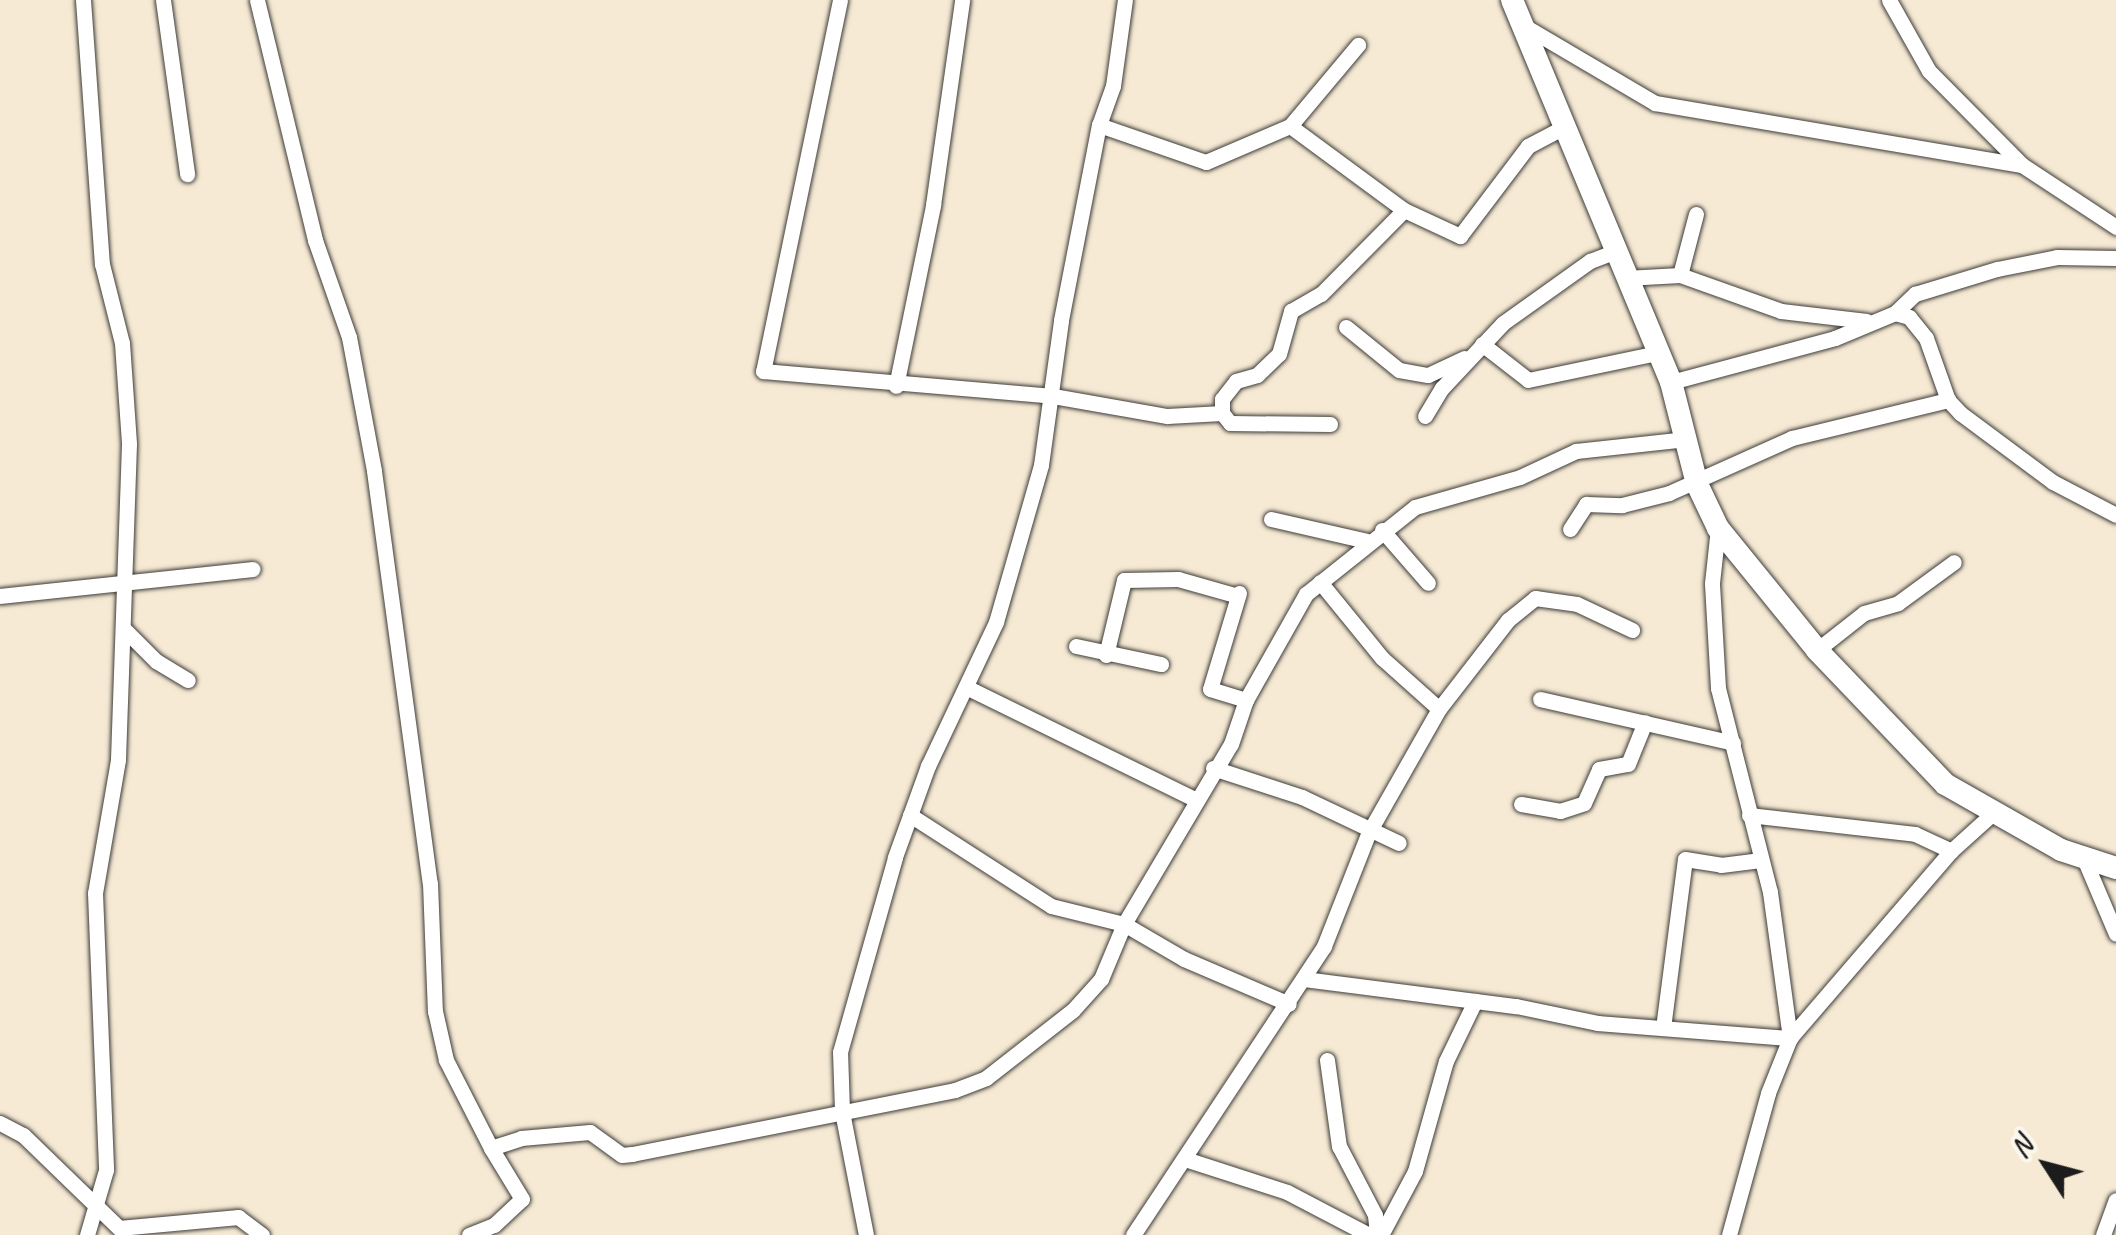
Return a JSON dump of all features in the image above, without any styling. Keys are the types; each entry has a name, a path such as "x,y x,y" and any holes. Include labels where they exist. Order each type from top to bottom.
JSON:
{"main road":[{"path":"1512,0 1671,382 1697,484 1718,528 1817,650 1907,750 1993,813 2084,860 2116,868"}],"street":[{"path":"83,0 102,264 120,330 128,401 118,760 95,893 106,1170 86,1235"},
{"path":"163,0 187,174"},
{"path":"257,0 315,240 349,338 374,470 430,883 435,1010 446,1060 522,1199 494,1226 469,1235"},
{"path":"840,0 763,371 896,386 1054,396 1166,416 1222,413"},
{"path":"896,386 931,219 962,0"},
{"path":"866,1235 842,1111 844,1035 865,946 910,816 996,622 1054,396 1061,320 1099,126 1113,86 1125,0"},
{"path":"1889,0 1930,71 2022,165 2116,227"},
{"path":"1526,28 1655,103 2022,165"},
{"path":"1099,126 1206,162 1290,126 1358,45"},
{"path":"1290,126 1404,210 1460,236 1528,146 1564,126"},
{"path":"1330,424 1230,422 1222,413 1222,399 1236,381 1257,375 1279,354 1291,311 1321,294 1404,210"},
{"path":"1680,275 1696,214"},
{"path":"1425,416 1477,349 1540,294 1614,252"},
{"path":"1671,382 1835,338 1866,321 1895,312 1915,294 1997,270 2057,258 2116,258"},
{"path":"1625,278 1680,275 1780,311 1866,321"},
{"path":"1895,312 1910,317 1926,338 1948,400 2053,482 2116,515"},
{"path":"1346,327 1399,370 1428,376 1477,349"},
{"path":"1477,349 1528,380 1657,353"},
{"path":"1570,528 1586,504 1622,505 1697,484 1792,438 1948,400"},
{"path":"492,1148 567,1129 590,1132 622,1155 632,1154 986,1078 1092,990 1124,924 1213,768 1232,744 1246,700 1280,632 1320,582 1415,507 1520,477 1576,451 1686,438"},
{"path":"1270,519 1367,542"},
{"path":"1718,528 1712,635 1761,860 1790,1038"},
{"path":"1382,530 1428,584"},
{"path":"1817,650 1864,614 1898,604 1954,562"},
{"path":"0,596 252,569"},
{"path":"1106,655 1124,580 1178,579 1238,594 1210,688 1246,700"},
{"path":"1320,582 1382,658 1439,709"},
{"path":"1141,1232 1324,946 1369,832 1439,709 1508,620 1535,598 1576,604 1632,630"},
{"path":"123,628 188,680"},
{"path":"1076,646 1161,664"},
{"path":"968,688 1197,800"},
{"path":"1540,698 1734,744"},
{"path":"1521,804 1560,811 1584,804 1599,769 1628,764 1644,722"},
{"path":"1213,768 1302,797 1399,843"},
{"path":"1729,1235 1768,1093 1790,1038 1951,851 1993,813"},
{"path":"1750,815 1914,834 1951,851"},
{"path":"910,816 1051,906 1124,924 1184,960 1289,1004"},
{"path":"1662,1028 1685,859 1721,865 1761,860"},
{"path":"2084,860 2116,934"},
{"path":"1304,979 1662,1028 1790,1038"},
{"path":"1379,1235 1415,1171 1446,1061 1476,1001"},
{"path":"1327,1060 1340,1146 1375,1215 1379,1235"},
{"path":"0,1123 23,1135 92,1208 119,1228 238,1217 262,1235"},
{"path":"1186,1159 1287,1192 1369,1235"},
{"path":"2103,1235 2116,1200"}]}
